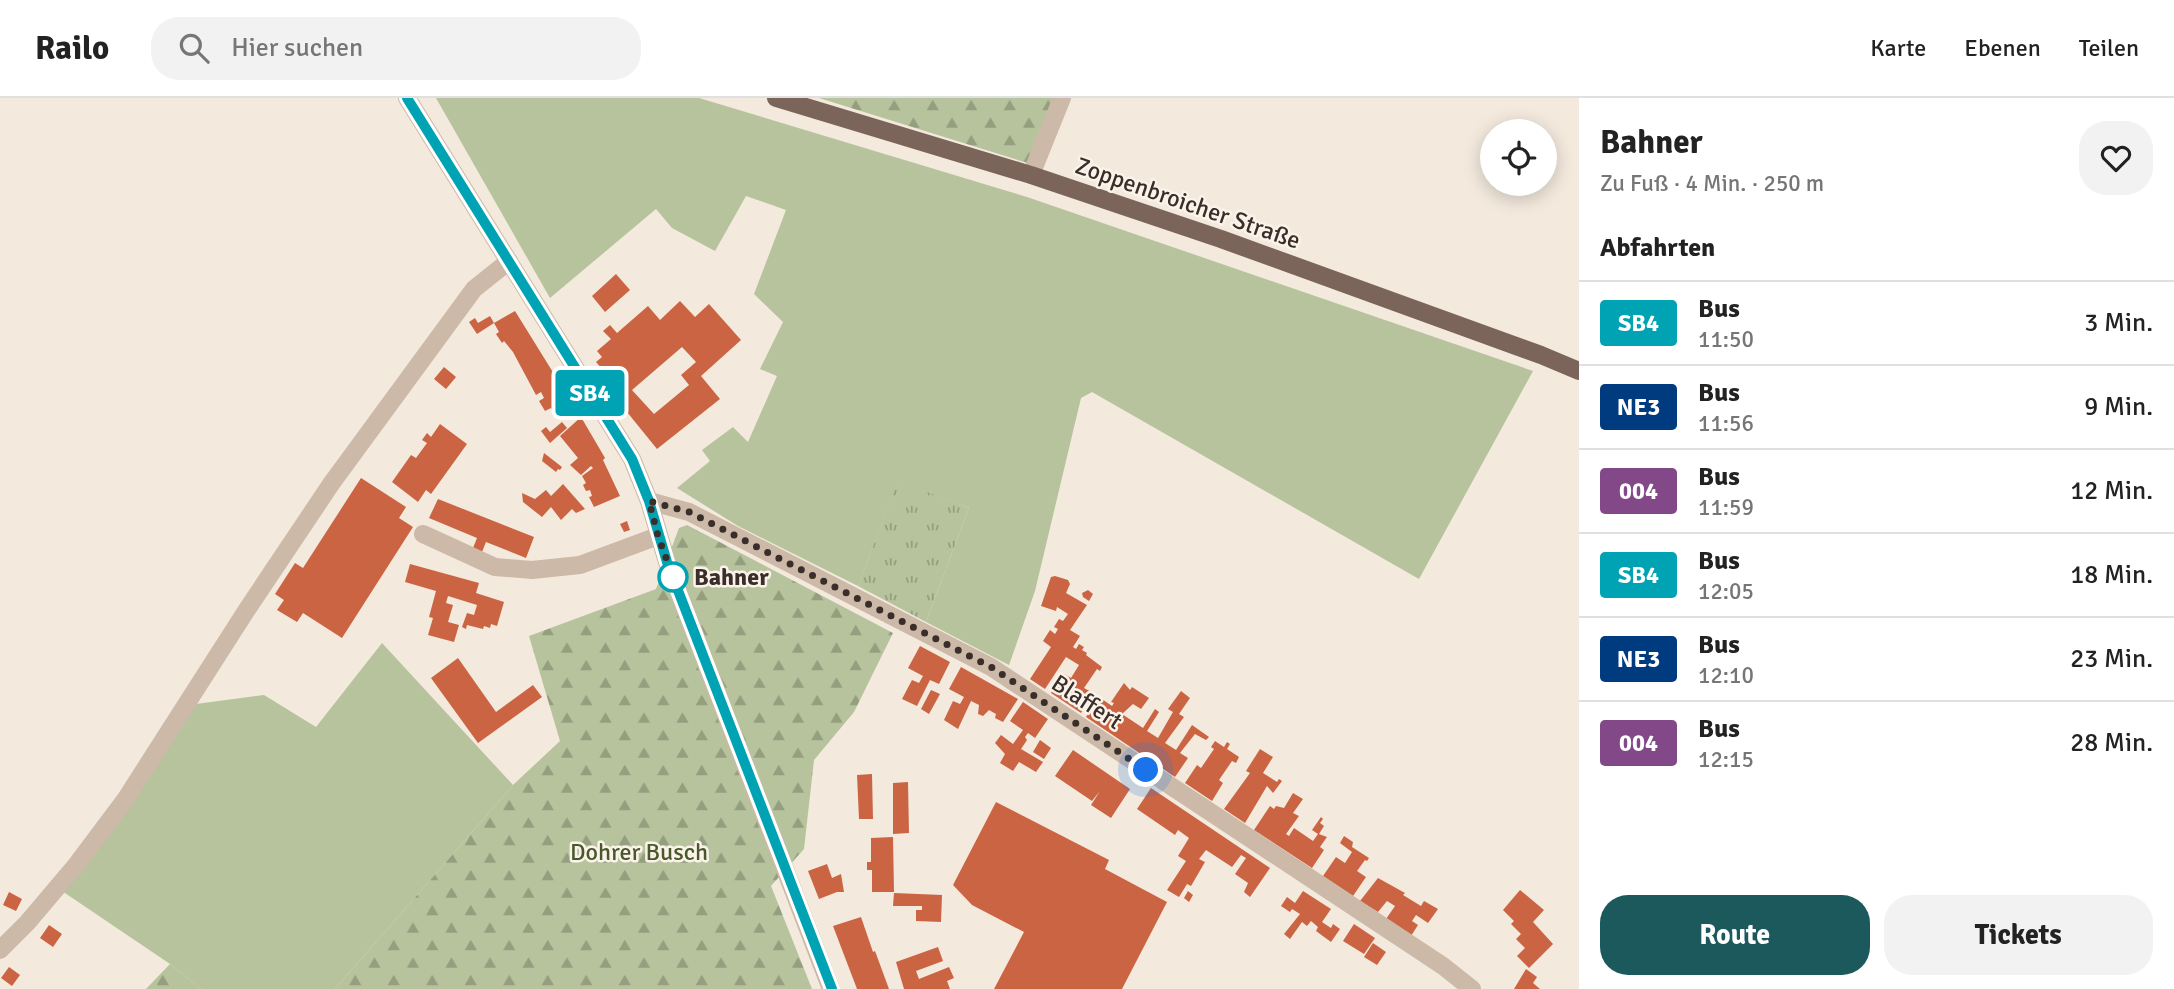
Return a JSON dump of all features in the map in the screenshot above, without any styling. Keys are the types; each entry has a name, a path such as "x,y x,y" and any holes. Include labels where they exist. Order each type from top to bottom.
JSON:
{"main road":[{"name":"Zoppenbroicher Straße","path":"776,98 1031,175 1233,244 1579,371"}],"street":[{"path":"407,98 632,459 649,501 658,536 831,989"},
{"path":"1031,175 1062,98"},
{"path":"0,950 27,923 77,864 125,800 331,484 474,289 509,261"},
{"name":"Blaffert","path":"649,501 689,512 991,667 1443,966 1472,989"},
{"path":"423,534 495,567 532,570 580,565 658,536"}],"green space":[{"path":"436,98 699,98 1027,197 1533,371 1419,579 1092,392 1081,398 1035,591 1009,665 926,622 969,508 898,482 858,586 738,526 677,488 710,461 702,450 733,427 748,442 777,376 760,369 783,322 754,294 786,210 746,196 715,251 672,228 656,209 550,298"},
{"path":"819,98 1062,98 1034,165"},
{"path":"898,481 969,508 926,622 858,586"},
{"name":"Dohrer Busch","path":"687,525 893,633 854,712 814,760 804,849 771,886 812,989 335,989 513,785 560,741 529,636 656,589 679,528"},
{"path":"382,643 513,785 335,989 201,989 170,964 62,891 196,704 264,695 316,727"},
{"path":"170,964 201,989 146,989"}],"building":[{"path":"616,274 630,290 605,312 592,296"},
{"path":"680,301 695,317 709,304 741,340 701,376 720,399 657,449 610,391 623,380 618,375 612,380 596,362 602,357 597,351 611,339 603,331 610,325 617,333 648,306 660,320","holes":["682,347 696,362 681,375 689,385 654,414 632,390"]},
{"path":"515,311 572,403 554,413 551,408 545,411 539,401 544,398 541,392 536,395 513,352 496,334 499,332 494,323"},
{"path":"490,316 494,323 477,334 469,322 475,318 478,323"},
{"path":"444,367 456,377 446,389 434,379"},
{"path":"581,417 605,458 603,460 620,496 594,507 589,497 592,496 590,490 586,491 582,476 593,468 591,466 581,475 570,465 578,458 560,436"},
{"path":"562,422 567,428 550,443 541,431 546,427 550,432"},
{"path":"440,424 467,444 431,494 426,490 418,502 392,482 411,455 416,458 427,443 422,440 427,433 431,437"},
{"path":"544,453 562,467 560,470 556,472 542,461"},
{"path":"361,478 406,507 399,518 413,527 342,638 303,613 297,622 277,610 284,600 275,594 295,563 303,568"},
{"path":"563,484 585,509 576,513 572,509 561,520 551,507 542,517 523,502 522,493 535,499 546,490 551,496"},
{"path":"438,499 534,537 526,558 486,542 482,552 473,548 477,538 429,518"},
{"path":"627,521 630,530 624,532 620,524"},
{"path":"410,564 479,583 476,593 504,602 497,626 491,624 490,628 484,626 483,629 467,625 466,629 462,627 467,613 474,615 477,605 448,596 446,603 453,605 448,622 459,625 454,642 428,635 433,618 429,617 436,591 405,582"},
{"path":"1051,577 1068,580 1070,584 1066,593 1087,605 1070,630 1080,636 1073,647 1076,649 1079,644 1084,647 1082,650 1086,655 1102,667 1100,671 1097,669 1084,688 1093,693 1081,713 1051,693 1064,674 1071,678 1079,665 1066,657 1045,689 1030,679 1051,647 1043,641 1050,630 1055,634 1058,629 1054,627 1059,619 1063,621 1068,614 1057,607 1056,611 1041,606"},
{"path":"1088,590 1093,594 1089,601 1082,593"},
{"path":"920,646 950,662 939,684 930,680 917,706 902,699 912,680 919,683 923,676 908,668"},
{"path":"458,658 496,712 533,685 542,697 478,743 431,678"},
{"path":"961,667 1018,699 1003,722 995,718 996,714 989,710 983,716 978,714 979,705 971,701 958,729 944,720 953,701 960,704 964,697 949,689"},
{"path":"1124,683 1130,690 1132,687 1149,698 1141,709 1133,704 1122,714 1143,728 1155,709 1159,712 1147,731 1158,738 1173,712 1168,709 1181,691 1190,698 1179,714 1184,717 1165,743 1176,750 1192,725 1209,737 1206,740 1195,734 1180,753 1188,758 1175,777 1086,717 1099,697 1112,706 1114,703 1111,702"},
{"path":"931,690 940,694 929,714 921,709"},
{"path":"1023,702 1048,719 1035,738 1028,733 1021,749 1043,762 1036,772 1019,762 1013,771 1000,763 1005,754 995,743 1001,735 1013,744 1023,730 1010,721"},
{"path":"1040,740 1051,748 1044,759 1033,752"},
{"path":"1215,741 1224,747 1227,742 1230,744 1227,749 1239,757 1236,763 1232,761 1219,780 1223,783 1212,801 1185,783 1197,765 1201,768 1214,749 1211,747"},
{"path":"1260,749 1273,757 1263,773 1277,782 1279,779 1282,781 1273,793 1267,786 1245,823 1224,809 1250,773 1246,771"},
{"path":"1073,750 1130,789 1111,818 1091,805 1100,791 1092,801 1055,776"},
{"path":"872,774 873,819 859,819 857,775"},
{"path":"908,782 909,833 893,834 893,783"},
{"path":"1151,788 1270,868 1250,897 1244,892 1248,883 1235,874 1246,858 1241,855 1232,867 1206,850 1199,859 1205,862 1191,886 1187,884 1179,897 1167,890 1186,861 1178,856 1189,838 1178,830 1175,835 1137,809"},
{"path":"1293,793 1303,799 1293,813 1299,816 1286,834 1289,836 1294,828 1313,841 1318,834 1312,830 1321,817 1323,819 1320,823 1324,826 1319,834 1327,837 1320,847 1324,850 1312,868 1254,830 1270,806 1274,809 1276,806 1284,808"},
{"path":"996,802 1109,860 1105,869 1167,902 1122,989 994,989 1024,932 972,905 953,885"},
{"path":"1344,836 1353,842 1352,847 1369,858 1357,871 1366,877 1353,896 1323,876 1336,857 1345,863 1352,852 1340,843"},
{"path":"893,837 894,892 872,892 872,870 867,870 867,862 871,862 871,838"},
{"path":"827,864 832,878 841,874 844,892 819,899 808,871"},
{"path":"1378,878 1405,893 1403,895 1421,906 1424,901 1438,909 1428,923 1416,915 1412,921 1418,925 1411,936 1386,919 1395,906 1387,901 1378,912 1360,901"},
{"path":"1520,890 1544,910 1533,922 1553,944 1529,968 1517,956 1525,948 1516,939 1521,934 1511,924 1514,921 1503,910"},
{"path":"1188,891 1193,895 1189,902 1184,898"},
{"path":"1303,891 1331,909 1322,922 1331,928 1333,924 1340,929 1331,942 1316,931 1318,927 1311,921 1307,926 1302,922 1290,939 1284,934 1300,914 1281,906 1287,897 1295,903"},
{"path":"9,892 22,899 16,911 3,905"},
{"path":"894,893 942,895 941,922 916,921 916,910 922,910 922,906 893,906"},
{"path":"861,917 889,989 857,989 833,926"},
{"path":"1354,924 1375,938 1364,954 1343,941"},
{"path":"49,925 62,934 53,947 40,938"},
{"path":"1373,943 1386,952 1377,965 1364,957"},
{"path":"938,947 943,961 916,971 919,979 949,967 954,978 947,981 950,989 904,989 896,962"},
{"path":"9,967 20,975 12,986 1,978"},
{"path":"1526,969 1537,977 1533,983 1540,989 1514,989"}],"bus line":[{"name":"SB4","path":"407,98 632,459 649,501 667,562 832,989"}],"place":[{"name":"Bahner","path":"673,577"}],"route":[{"path":"673,577 676,585 658,536 649,501 689,512 991,667 1146,770"}]}
